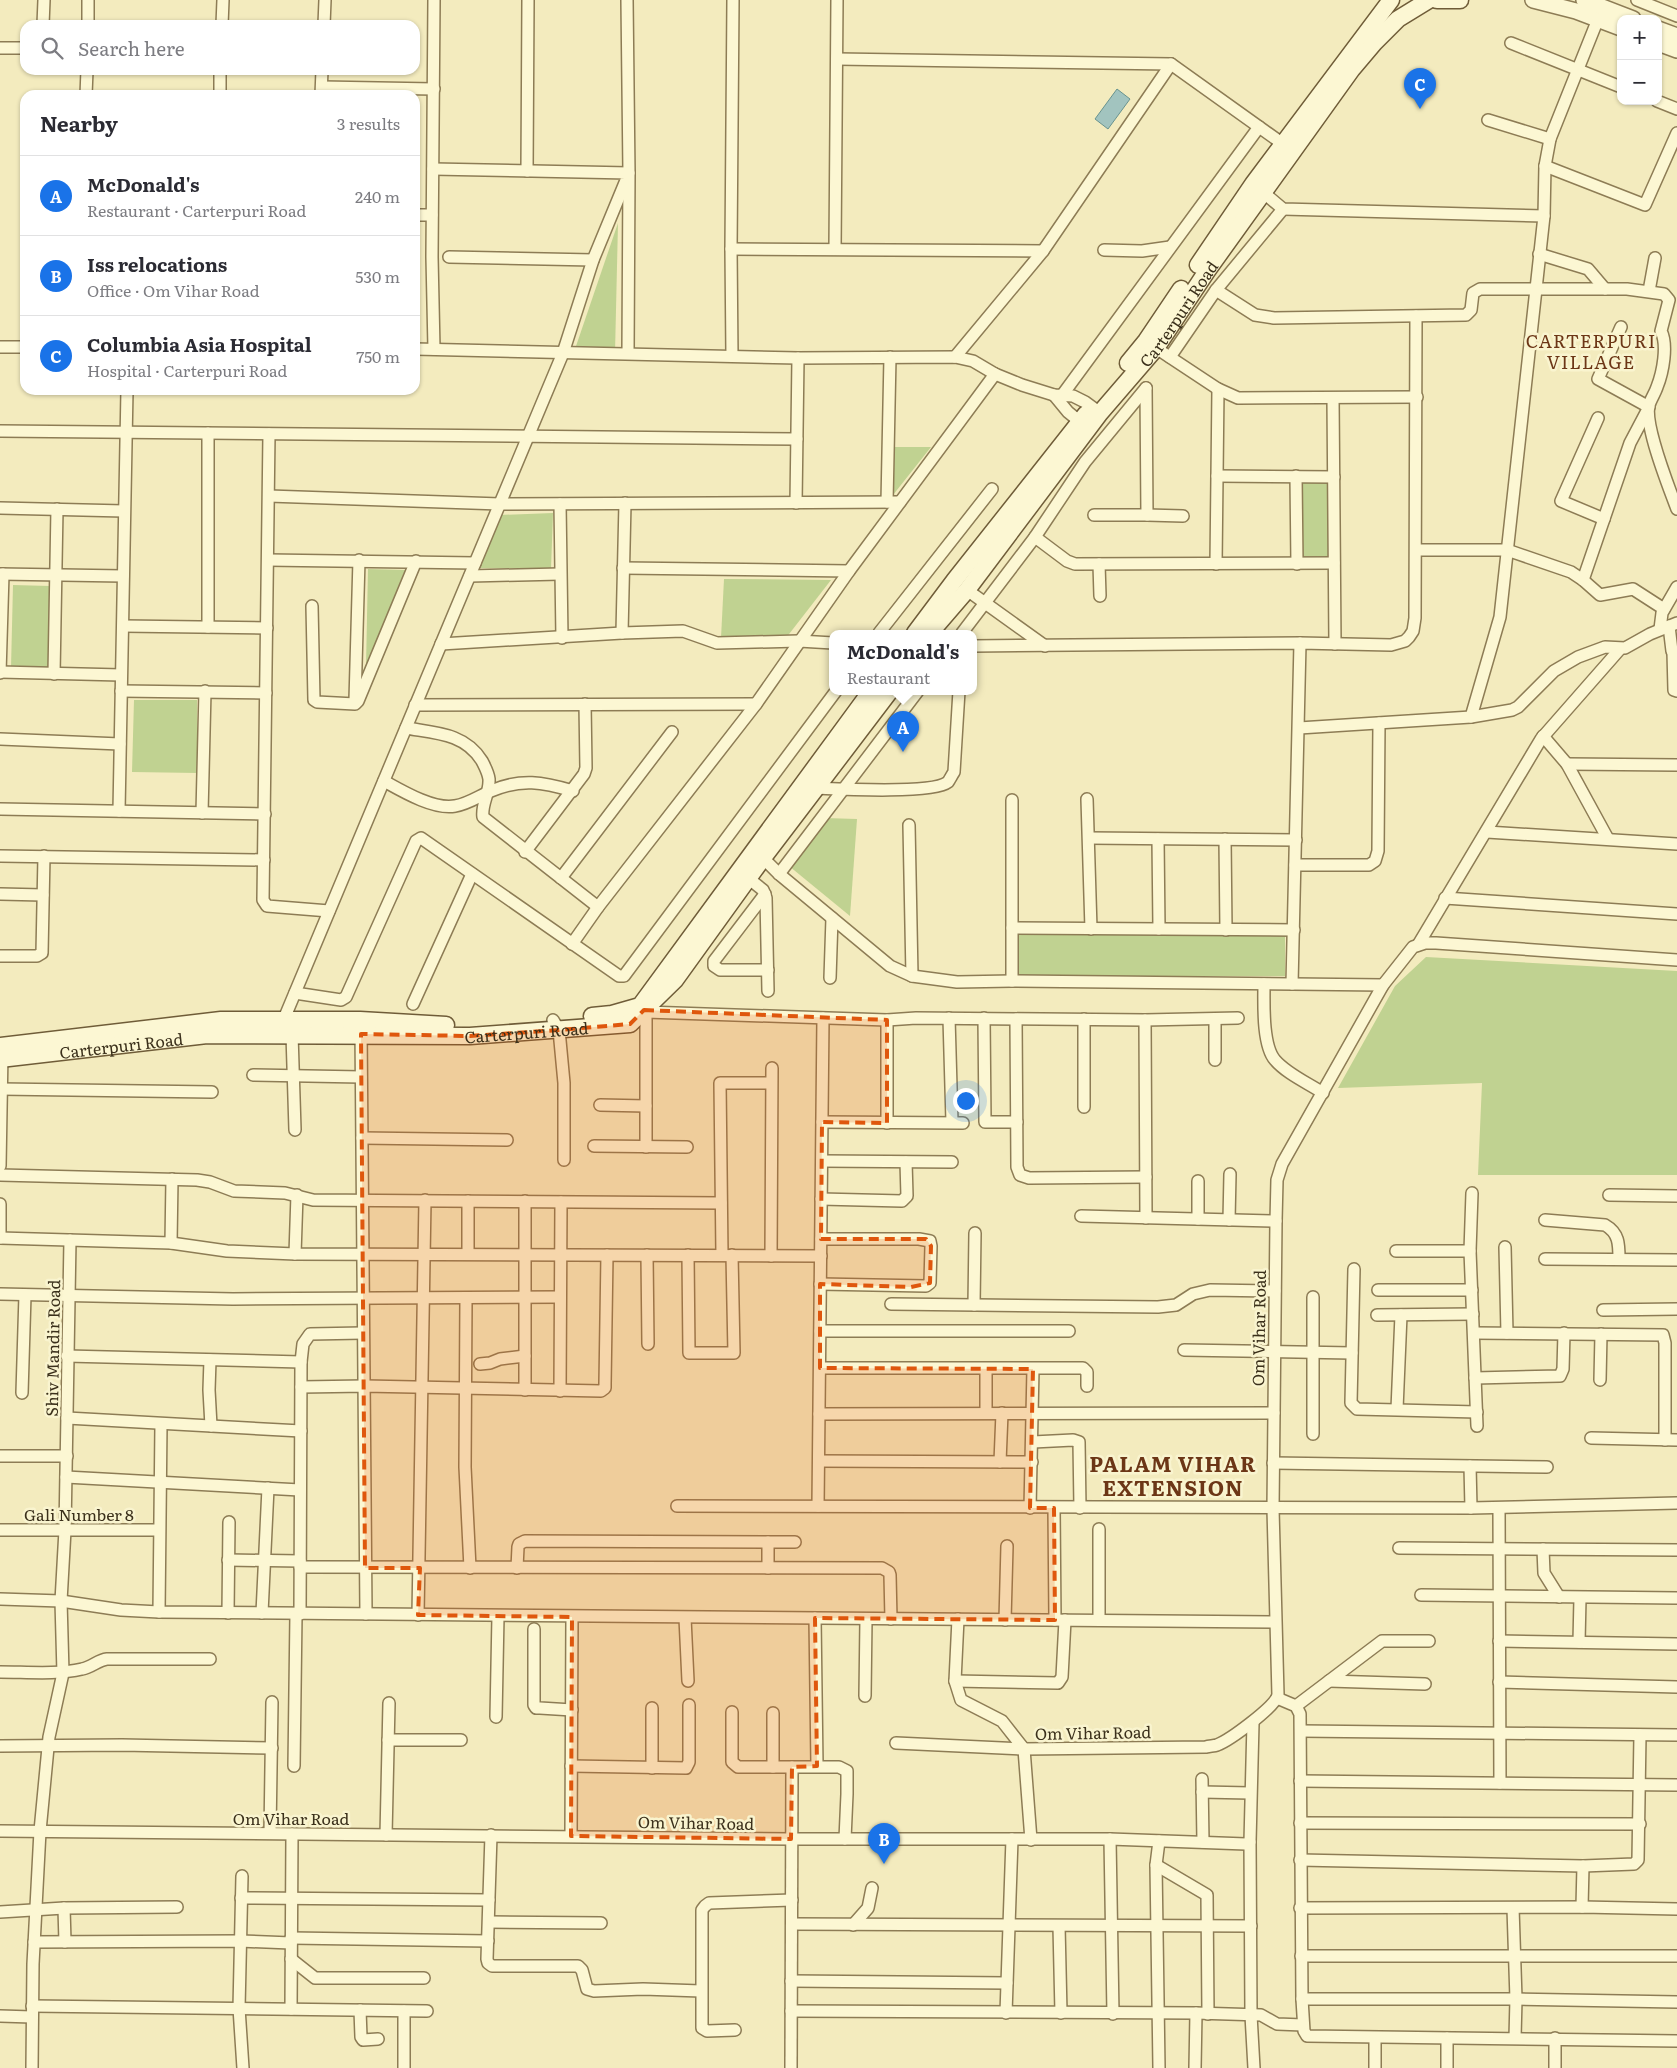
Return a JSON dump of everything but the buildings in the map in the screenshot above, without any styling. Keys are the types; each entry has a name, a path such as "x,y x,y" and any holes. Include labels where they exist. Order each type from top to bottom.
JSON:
{"main road":[{"name":"Carterpuri Road","path":"917,630 954,581 1096,410 1283,144 1391,0"},
{"name":"Carterpuri Road","path":"1096,410 1156,348 1207,271 1352,69 1398,19 1429,0"},
{"path":"1437,0 1460,0"},
{"name":"Carterpuri Road","path":"933,630 966,590 1084,425"},
{"path":"644,1010 744,874 869,695"},
{"path":"758,854 816,788 887,695"},
{"name":"Carterpuri Road","path":"1,1052 221,1020 284,1020 361,1027 492,1028 556,1025 644,1010"},
{"name":"Carterpuri Road","path":"1,1052 206,1034 292,1034 361,1027"}],"street":[{"path":"43,20 44,0"},
{"path":"88,0 88,20"},
{"path":"222,20 223,0"},
{"path":"324,0 324,20"},
{"path":"434,0 432,215 434,349"},
{"path":"527,171 528,0"},
{"path":"626,0 629,173 628,353"},
{"path":"732,356 733,0"},
{"path":"835,249 836,0"},
{"path":"1533,0 1576,11 1617,26"},
{"path":"1584,0 1623,15"},
{"path":"1637,0 1677,16"},
{"path":"1471,717 1498,625 1544,216 1545,166 1550,139 1598,19"},
{"path":"1662,30 1677,36"},
{"path":"1511,43 1617,85"},
{"path":"1662,44 1677,50"},
{"path":"0,48 20,48"},
{"path":"837,59 1171,64 1283,144"},
{"path":"955,357 1043,251 1171,64"},
{"path":"86,90 87,75"},
{"path":"220,75 220,90"},
{"path":"322,75 322,90"},
{"path":"378,90 434,89"},
{"path":"1662,103 1677,109"},
{"path":"1488,120 1550,139"},
{"path":"1059,394 1260,127"},
{"path":"1545,166 1645,206 1677,133"},
{"path":"433,169 629,173"},
{"path":"284,1020 563,353 594,260 629,173"},
{"path":"1264,193 1283,209 1544,216"},
{"path":"1170,357 1216,290 1283,209"},
{"path":"420,215 432,215"},
{"path":"1104,250 1142,251 1170,247"},
{"path":"731,249 1043,251"},
{"path":"1539,254 1588,269 1605,289"},
{"path":"449,257 594,260"},
{"path":"1649,291 1655,258"},
{"path":"1216,290 1255,315 1274,318 1468,315 1471,310 1473,293 1476,290 1605,289 1649,291 1672,297 1669,300 1661,331 1665,343 1658,382 1649,407 1630,443 1583,580"},
{"path":"977,646 1300,643 1390,645 1405,641 1413,631 1415,618 1416,316"},
{"path":"1621,327 1598,379 1649,407"},
{"path":"1664,336 1677,341"},
{"path":"0,347 20,347"},
{"path":"1156,348 1218,389 1238,398 1417,397"},
{"path":"420,349 798,358 955,357 973,361 995,374 1059,394 1072,396 1096,410"},
{"path":"886,502 890,357"},
{"path":"796,503 798,358"},
{"path":"572,944 598,907 756,704 849,571 995,374"},
{"path":"1130,376 1146,388"},
{"path":"1146,388 1147,515"},
{"path":"964,630 1035,537 1085,462 1146,388"},
{"path":"1216,564 1218,389"},
{"path":"1059,394 1084,425"},
{"path":"119,812 126,395"},
{"path":"1333,398 1335,644"},
{"path":"1649,407 1655,445 1677,509"},
{"path":"1598,418 1561,501 1604,519"},
{"path":"0,432 796,439"},
{"path":"208,433 208,627"},
{"path":"270,434 263,900 264,905 329,911"},
{"path":"1217,476 1334,477"},
{"path":"1296,476 1297,564"},
{"path":"881,630 992,489"},
{"path":"269,496 500,504 900,502"},
{"path":"622,633 625,503"},
{"path":"560,504 562,638"},
{"path":"0,508 124,511"},
{"path":"54,674 57,509"},
{"path":"1094,515 1184,516"},
{"path":"1035,537 1067,561 1075,564 1334,564"},
{"path":"1416,550 1507,550 1571,572 1600,595 1632,589 1664,609 1675,652 1674,690 1677,691"},
{"path":"268,560 475,563"},
{"path":"355,704 359,560"},
{"path":"355,704 358,701 416,561"},
{"path":"1099,564 1100,596"},
{"path":"623,568 849,571"},
{"path":"121,675 0,673 1,574 123,576"},
{"path":"470,576 560,574"},
{"path":"1664,609 1677,587"},
{"path":"966,590 1045,646"},
{"path":"312,606 314,700 317,702 355,704"},
{"path":"122,626 267,628"},
{"path":"1299,728 1471,717 1504,712 1518,707 1554,670 1598,648 1625,648 1669,626"},
{"path":"441,644 683,631 717,643 799,641 829,643"},
{"path":"1292,984 1300,643"},
{"name":"Om Vihar Road","path":"0,1831 148,1834 270,1833 1031,1840 1024,1749 1206,1747 1223,1742 1253,1722 1274,1704 1277,1698 1273,1463 1278,1173 1383,985 1408,952 1418,945 1543,736 1620,648"},
{"path":"121,691 266,693"},
{"path":"202,813 205,692"},
{"path":"295,993 341,1000 346,997 418,839 424,839 572,944 619,976 624,976 833,695"},
{"path":"780,874 915,695"},
{"path":"816,788 932,787 947,782 954,772 959,695"},
{"path":"525,852 580,782 586,768 585,704"},
{"path":"415,705 756,704"},
{"path":"1295,865 1369,865 1375,861 1378,851 1379,723"},
{"path":"406,728 454,736 466,743 479,757 489,776 488,792 483,806 483,817 525,852 598,907"},
{"path":"561,878 672,732"},
{"path":"1543,736 1567,764 1608,839"},
{"path":"0,739 120,744"},
{"path":"1567,764 1677,766"},
{"path":"384,781 427,801 450,806 465,803 510,784 526,782 544,783 573,791"},
{"path":"1088,798 1092,929"},
{"path":"1012,800 1012,981"},
{"path":"0,810 265,814"},
{"path":"909,825 912,976"},
{"path":"1486,832 1677,844"},
{"path":"1089,838 1296,840"},
{"path":"1158,839 1159,929"},
{"path":"1225,839 1226,930"},
{"path":"758,854 890,966 912,976 957,982 1383,985"},
{"path":"0,856 264,860"},
{"path":"0,956 37,956 42,953 44,856"},
{"path":"413,1004 472,874"},
{"path":"744,874 765,894 767,902 768,992"},
{"path":"0,894 43,895"},
{"path":"765,894 714,961 714,966 720,970 768,970"},
{"path":"1445,898 1677,914"},
{"path":"830,978 832,918"},
{"path":"1012,928 1294,930"},
{"path":"1418,945 1436,943 1677,960"},
{"path":"1264,984 1265,1024 1272,1056 1280,1065 1323,1093"},
{"path":"646,1146 644,1010 887,1020 916,1018 1084,1020 1238,1018"},
{"path":"818,1506 823,1018"},
{"path":"822,1122 957,1122 949,1018"},
{"path":"984,1018 985,1122 1017,1122"},
{"path":"1016,1019 1018,1167 1020,1175 1024,1178 1146,1177"},
{"path":"1214,1019 1215,1060"},
{"path":"887,1020 887,1123"},
{"path":"1084,1020 1084,1107"},
{"path":"1145,1020 1146,1218"},
{"path":"556,1025 565,1103 564,1160"},
{"path":"361,1027 366,1614"},
{"path":"292,1034 295,1130"},
{"path":"0,1166 1,1052"},
{"path":"771,1256 772,1068"},
{"path":"253,1075 361,1077"},
{"path":"688,1255 689,1353 734,1352 721,1203 720,1084 772,1084"},
{"path":"1,1089 212,1092"},
{"path":"600,1105 646,1106"},
{"path":"362,1138 507,1140"},
{"path":"594,1146 688,1146"},
{"path":"822,1161 952,1162"},
{"path":"821,1199 902,1201 907,1196 906,1162"},
{"path":"0,1174 172,1179 210,1182 234,1191 278,1192 313,1200 721,1203"},
{"path":"1229,1220 1230,1174"},
{"path":"172,1179 172,1243"},
{"path":"1198,1181 1198,1219"},
{"path":"1472,1193 1470,1251 1476,1426"},
{"path":"295,1254 297,1195"},
{"path":"1609,1195 1677,1196"},
{"path":"418,1615 425,1200"},
{"path":"468,1201 468,1253"},
{"path":"525,1201 525,1390"},
{"path":"560,1202 560,1391"},
{"path":"0,1204 0,1238 172,1243 227,1250 295,1254 468,1253 821,1256"},
{"path":"1081,1216 1276,1221"},
{"path":"1544,1220 1605,1225 1612,1228 1618,1238 1619,1259"},
{"path":"974,1305 975,1233"},
{"path":"820,1284 926,1286 930,1283 931,1246 930,1241 919,1239 821,1239"},
{"name":"Shiv Mandir Road","path":"32,2068 34,1942 40,1831 47,1745 63,1673 61,1601 65,1530 70,1240"},
{"path":"1505,1247 1507,1333"},
{"path":"1396,1251 1470,1251"},
{"path":"301,1387 365,1386 601,1391 605,1388 607,1255"},
{"path":"647,1255 648,1344"},
{"path":"1544,1259 1677,1260"},
{"path":"1354,1269 1353,1406 1357,1409 1477,1412"},
{"path":"890,1304 1158,1307 1176,1305 1193,1294 1210,1290 1275,1292"},
{"path":"1378,1290 1472,1290"},
{"path":"0,1294 233,1299 560,1297"},
{"path":"22,1393 25,1295"},
{"path":"1313,1297 1313,1434"},
{"path":"466,1298 465,1467 470,1568"},
{"path":"1603,1310 1677,1309"},
{"path":"1377,1315 1473,1314"},
{"path":"1397,1409 1401,1315"},
{"path":"820,1331 1069,1331"},
{"path":"1474,1333 1659,1335 1665,1338 1671,1440 1591,1438"},
{"path":"1475,1378 1560,1376 1563,1369 1564,1333"},
{"path":"294,1766 300,1564 301,1362 303,1344 310,1334 363,1334"},
{"path":"1600,1380 1601,1334"},
{"path":"1184,1350 1352,1353"},
{"path":"67,1356 301,1362"},
{"path":"480,1364 490,1363 500,1358 525,1356"},
{"path":"210,1360 211,1426"},
{"path":"820,1368 1085,1369 1087,1372 1087,1386"},
{"path":"986,1369 986,1413"},
{"path":"1030,1508 1033,1442 1033,1369"},
{"path":"1000,1462 1002,1413"},
{"path":"819,1414 1274,1413"},
{"path":"66,1418 301,1432"},
{"path":"159,1612 161,1424"},
{"path":"1033,1442 1073,1440 1079,1442 1080,1508"},
{"path":"0,1456 66,1456"},
{"path":"819,1461 1032,1462"},
{"path":"1273,1463 1547,1467"},
{"path":"1470,1466 1471,1508"},
{"path":"66,1477 300,1490"},
{"path":"262,1613 268,1488"},
{"path":"677,1506 1273,1509 1499,1508 1677,1504"},
{"path":"955,1681 1058,1683 1062,1676 1054,1508"},
{"path":"1499,1508 1500,1784"},
{"path":"228,1522 228,1613"},
{"path":"1099,1529 1100,1620"},
{"name":"Gali Number 8","path":"0,1530 159,1530"},
{"path":"517,1568 518,1547 526,1541 795,1542"},
{"path":"768,1542 768,1568"},
{"path":"1006,1620 1007,1546"},
{"path":"1398,1548 1677,1550"},
{"path":"1543,1549 1544,1572 1559,1597"},
{"path":"228,1560 365,1568 768,1568 886,1570 890,1575 891,1619"},
{"path":"1421,1595 1677,1598"},
{"path":"1579,1642 1580,1598"},
{"path":"0,1599 61,1601 121,1610 159,1612 1275,1622"},
{"path":"496,1717 498,1616"},
{"path":"571,1836 572,1617"},
{"path":"685,1618 688,1681"},
{"path":"814,1618 817,1766"},
{"path":"865,1696 866,1619"},
{"path":"958,1619 955,1681 961,1700 1002,1721 1024,1749"},
{"path":"534,1629 534,1705 536,1708 572,1710"},
{"path":"1296,1706 1382,1641 1429,1641"},
{"path":"1499,1641 1677,1644"},
{"path":"0,1672 63,1673 87,1668 98,1661 108,1659 210,1659"},
{"path":"1329,1681 1425,1684"},
{"path":"1499,1682 1677,1687"},
{"path":"1277,1698 1296,1706 1300,1714 1300,1908 1302,1999 1305,2030"},
{"path":"270,1833 272,1702"},
{"path":"386,1834 388,1703"},
{"path":"571,1766 652,1768 682,1768 688,1766 689,1705"},
{"path":"652,1708 652,1768"},
{"path":"732,1712 732,1762 734,1765 738,1767 839,1767 847,1771 848,1794 845,1839"},
{"path":"773,1713 773,1767"},
{"path":"1253,1722 1250,1842 1251,2015 1254,2068"},
{"path":"1301,1731 1677,1735"},
{"path":"1300,1860 1583,1866 1637,1863 1640,1824 1640,1735"},
{"path":"388,1740 461,1740"},
{"path":"896,1743 1024,1749"},
{"path":"0,1746 122,1745 272,1748"},
{"path":"791,2068 792,1767"},
{"path":"1202,1779 1203,1842"},
{"path":"1300,1781 1677,1784"},
{"path":"1202,1792 1250,1793"},
{"path":"1300,1823 1640,1824"},
{"path":"290,2009 292,1834"},
{"path":"491,1835 487,1959 488,1963 492,1966 578,1966 582,1970 585,1984 589,1990 702,1991"},
{"path":"1006,2013 1012,1839"},
{"path":"1031,1840 1110,1839 1246,1844 1250,1842"},
{"path":"1110,1839 1113,2014"},
{"path":"1159,1841 1156,1865 1159,2068"},
{"path":"1156,1865 1207,1895 1208,2014"},
{"path":"1582,1907 1583,1866"},
{"path":"242,1876 239,2008 243,2068"},
{"path":"853,1925 868,1908 872,1888"},
{"path":"241,1898 489,1900"},
{"path":"734,2030 706,2031 702,2028 702,1910 709,1903 792,1900"},
{"path":"0,1912 64,1908 177,1907"},
{"path":"1300,1908 1582,1907 1677,1909"},
{"path":"64,1908 65,1942"},
{"path":"1514,1908 1515,2038"},
{"path":"488,1922 601,1924"},
{"path":"792,1924 1251,1926"},
{"path":"1059,1926 1061,2013"},
{"path":"34,1942 488,1941"},
{"path":"1301,1956 1677,1956"},
{"path":"291,1959 315,1978 424,1978"},
{"path":"791,1981 1007,1983"},
{"path":"1302,1999 1516,1999 1677,2002"},
{"path":"0,2016 32,2011 239,2008 427,2011"},
{"path":"360,2010 361,2038 363,2040 378,2039"},
{"path":"404,2011 404,2068"},
{"path":"791,2011 1196,2013 1265,2016 1282,2025 1305,2030 1375,2038 1555,2038 1677,2041"},
{"path":"1195,2068 1196,2013"},
{"path":"1375,2038 1375,2068"},
{"path":"1447,2038 1448,2068"},
{"path":"1555,2038 1555,2068"}],"highlighted area":[{"path":"644,1010 887,1020 887,1123 822,1122 821,1239 926,1239 931,1246 930,1283 911,1287 820,1284 820,1368 1033,1369 1030,1508 1054,1508 1055,1620 815,1618 817,1766 792,1767 791,1839 571,1836 572,1617 418,1615 420,1568 365,1568 361,1034 470,1036 630,1024"}],"green space":[{"path":"618,223 615,353 574,352"},
{"path":"892,447 931,447 893,495"},
{"path":"1302,481 1329,481 1329,558 1302,558"},
{"path":"553,513 551,569 475,568 499,515"},
{"path":"368,569 405,570 366,666"},
{"path":"724,579 831,580 786,638 721,638"},
{"path":"13,585 50,586 48,669 11,668"},
{"path":"134,700 197,700 197,773 132,772"},
{"path":"825,818 857,819 850,916 789,866"},
{"path":"1019,933 1285,933 1285,976 1019,976"},
{"path":"1426,957 1677,971 1677,1175 1478,1175 1482,1083 1338,1088 1395,986"}],"water":[{"path":"1117,89 1130,99 1108,129 1095,119"}],"place":[{"name":"Columbia Asia Hospital","path":"1420,109"},
{"name":"McDonald's","path":"903,752"},
{"name":"Iss relocations","path":"884,1864"}],"district":[{"name":"CARTERPURI VILLAGE","path":"1591,350"},
{"name":"PALAM VIHAR EXTENSION","path":"1173,1474"}]}
